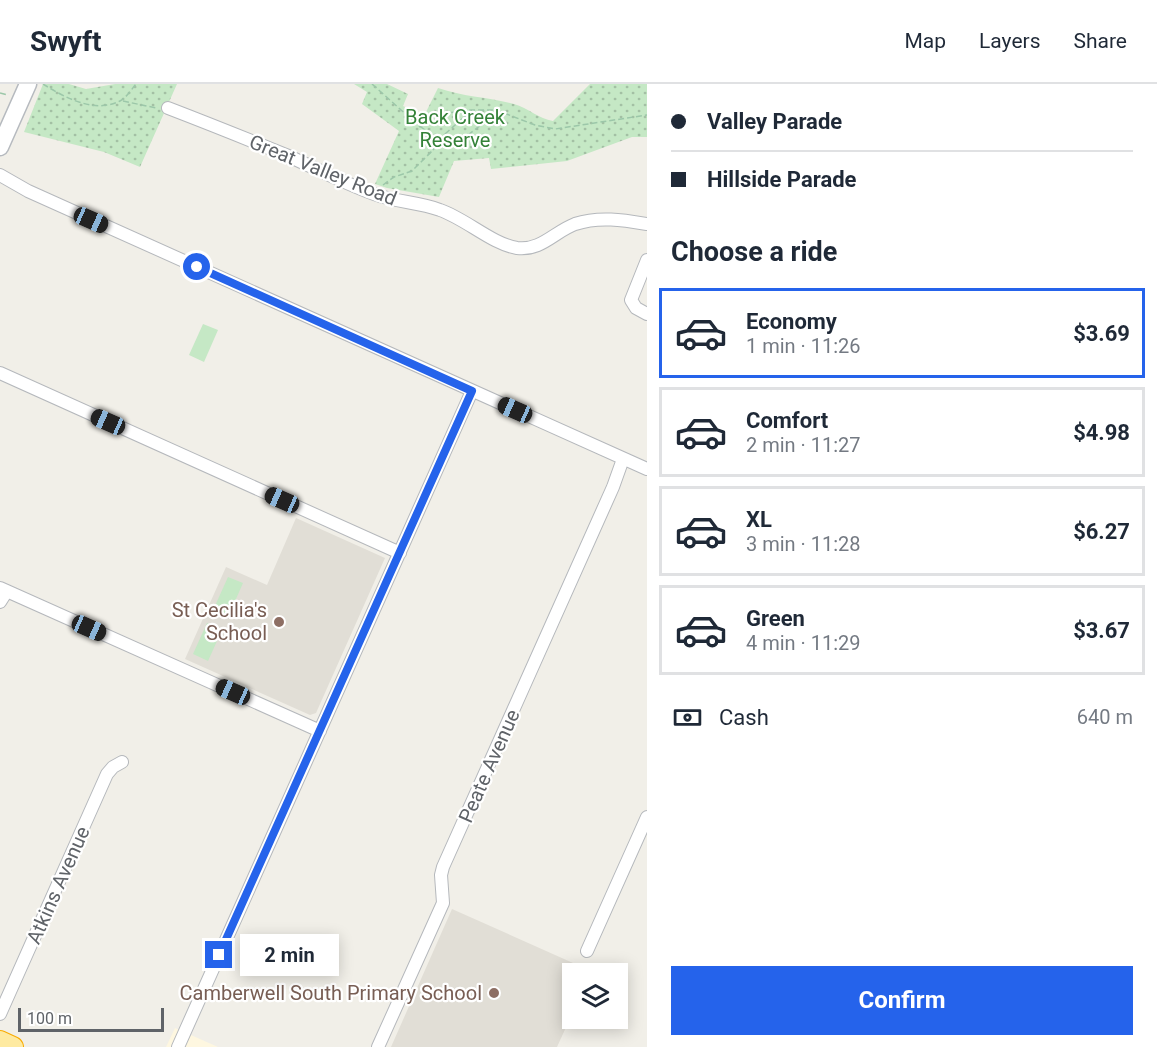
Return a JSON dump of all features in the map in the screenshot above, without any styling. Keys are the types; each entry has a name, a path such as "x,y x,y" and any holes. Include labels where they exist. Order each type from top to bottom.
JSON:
{"highway":[{"path":"0,1041 13,1047"}],"main road":[{"path":"0,147 28,84"}],"street":[{"name":"Great Valley Road","path":"168,108 285,155 373,194 439,209 461,219 501,243 523,249 535,247 568,227 588,221 611,219 647,224"},
{"path":"0,175 28,191 647,469"},
{"path":"0,183 28,191"},
{"path":"647,260 632,300 636,308 647,314"},
{"path":"0,373 400,553"},
{"path":"178,1047 472,391"},
{"name":"Peate Avenue","path":"378,1047 443,903 441,876 443,867 626,460"},
{"path":"2,594 320,731"},
{"name":"Atkins Avenue","path":"0,1014 107,774 113,766 122,762"},
{"path":"587,951 644,831 647,817"}],"path":[{"path":"42,84 81,103 105,105 121,101 159,109 168,108"},
{"path":"121,101 136,84"},
{"path":"372,84 420,127 441,141 451,143 463,139 489,120 507,115"},
{"path":"0,93 10,95"},
{"path":"420,127 448,113 472,110 496,110 535,125 555,129 647,115"},
{"path":"373,194 394,177 412,171 445,134 472,110"}],"shaded area":[{"name":"St Cecilia's School","path":"296,518 385,558 316,713 310,715 185,659 226,567 267,585"},
{"name":"Camberwell South Primary School","path":"452,909 573,963 562,963 562,1029 565,1029 557,1047 391,1047"},
{"path":"175,1028 218,1047 166,1047"}],"green space":[{"path":"43,84 69,84 86,89 115,84 177,84 140,167 104,152 24,132"},
{"name":"Back Creek Reserve","path":"354,84 387,84 408,94 403,106 424,116 438,88 514,104 553,121 590,84 647,84 647,137 632,137 567,161 491,169 489,158 454,161 439,197 387,188 375,184 399,131 362,104 367,92"},
{"path":"203,324 218,330 204,362 189,355"},
{"path":"228,577 243,583 229,615 214,608"},
{"path":"207,623 222,630 208,661 193,654"}],"place":[{"name":"St Cecilia's School","path":"279,622"},
{"name":"Camberwell South Primary School","path":"494,993"}],"route":[{"path":"197,267 472,391 219,955"}]}
